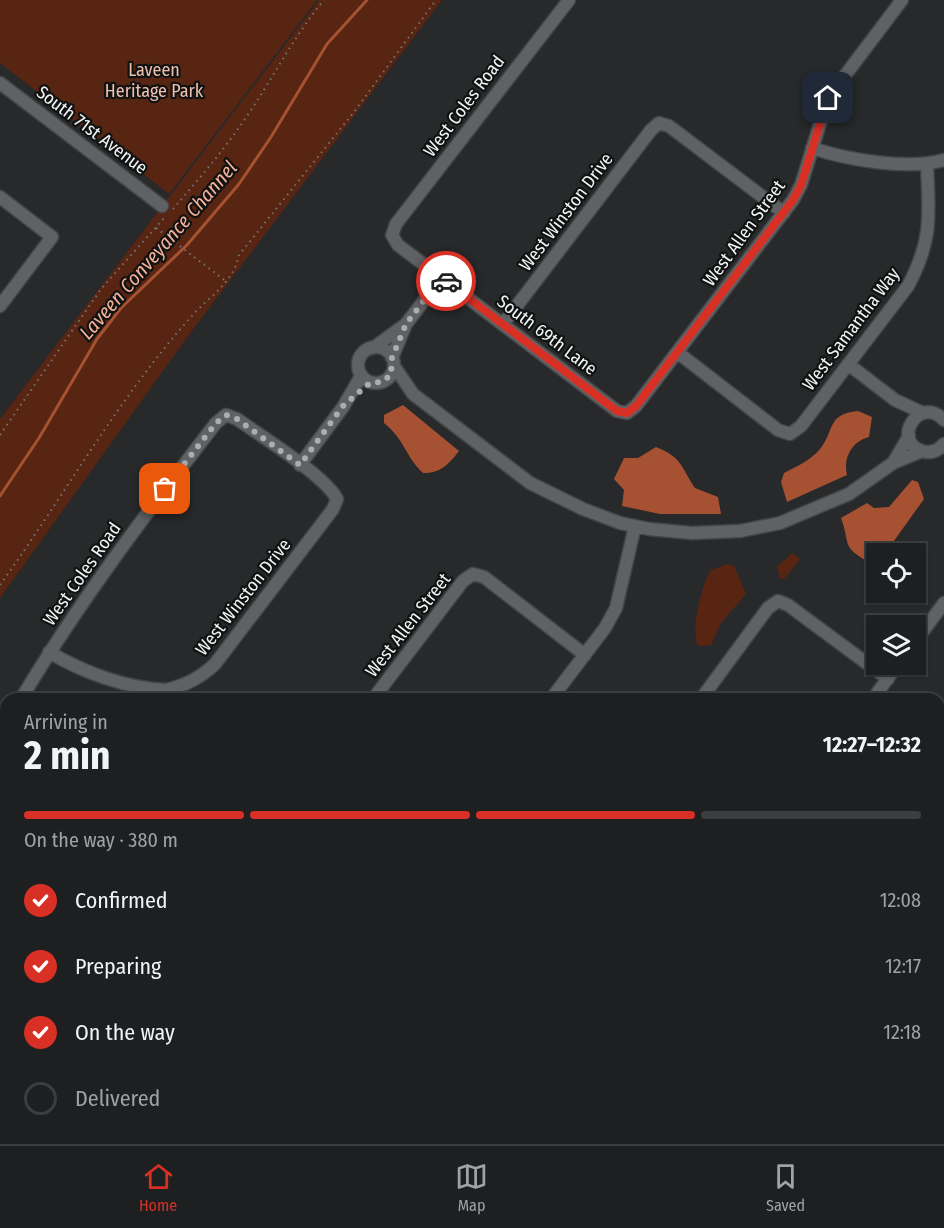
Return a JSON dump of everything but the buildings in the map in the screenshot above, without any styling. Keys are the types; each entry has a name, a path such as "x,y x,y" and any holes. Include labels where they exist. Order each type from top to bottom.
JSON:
{"street":[{"name":"West Coles Road","path":"392,235 396,224 569,0"},
{"name":"West Allen Street","path":"627,413 636,406 784,213 801,185 828,98 902,0"},
{"name":"South 71st Avenue","path":"3,90 162,206"},
{"name":"West Winston Drive","path":"503,324 651,130 659,123 669,126 784,213"},
{"path":"812,148 833,155 927,165 944,160"},
{"name":"West Samantha Way","path":"677,352 778,430 790,434 801,426 908,286 919,266 927,241 930,218 927,165"},
{"path":"0,197 52,237 0,306"},
{"name":"South 69th Lane","path":"392,235 398,245 617,411 627,413"},
{"path":"442,277 406,324 373,348 362,353 358,364 371,380 413,394 530,483 574,506 635,526 692,533 740,531 780,523 849,494 893,463 944,444"},
{"path":"300,465 343,406 371,380 391,375 406,324"},
{"path":"373,348 384,349 413,394"},
{"path":"848,364 896,400 936,414"},
{"path":"896,400 914,446 944,459"},
{"path":"893,463 912,421 936,414"},
{"name":"West Coles Road","path":"25,693 49,652 152,506 226,415 237,419 300,465 337,499"},
{"name":"West Winston Drive","path":"169,693 193,681 215,664 333,509 337,499"},
{"path":"556,693 605,628 616,608 635,526"},
{"name":"West Allen Street","path":"378,693 463,581 473,574 484,578 585,655"},
{"path":"705,693 768,608 778,601 788,604 888,679"},
{"path":"926,627 944,603"},
{"path":"49,652 89,673 163,693"},
{"path":"878,693 891,675"}],"path":[{"path":"0,585 144,370 192,315 227,282 236,268 239,255 354,112 436,0"},
{"path":"156,228 227,282"}],"green space":[{"name":"Laveen Heritage Park","path":"0,0 317,0 169,194 0,63"},
{"path":"319,0 442,0 188,336 0,598 0,419"},
{"path":"793,553 800,559 785,578 780,579 777,566"},
{"path":"728,564 734,566 746,594 721,623 711,645 698,646 695,631 696,620 704,585 711,570"}],"shaded area":[{"path":"403,405 459,451 444,467 435,472 423,473 391,429 384,423 384,415"},
{"path":"858,411 872,417 869,437 858,442 850,451 846,462 847,475 787,502 781,482 784,473 803,463 820,449 836,420 848,413"},
{"path":"656,447 676,459 695,488 718,497 721,514 660,514 622,506 624,490 614,479 624,458 638,458"},
{"path":"912,480 918,482 924,499 892,543 866,543 866,561 850,548 841,518 867,503 874,508 889,507"}],"waterway":[{"name":"Laveen Conveyance Channel","path":"0,496 39,438 97,339 121,308 187,245 239,184 271,137 327,44 367,0"}],"way so far":[{"path":"165,489 216,423 226,415 237,419 300,465 343,406 370,383 382,382 391,375 394,366 392,358 406,324 442,277 446,281"}],"route":[{"path":"446,281 617,411 627,413 636,406 793,200 801,185 820,117 828,98"}]}
